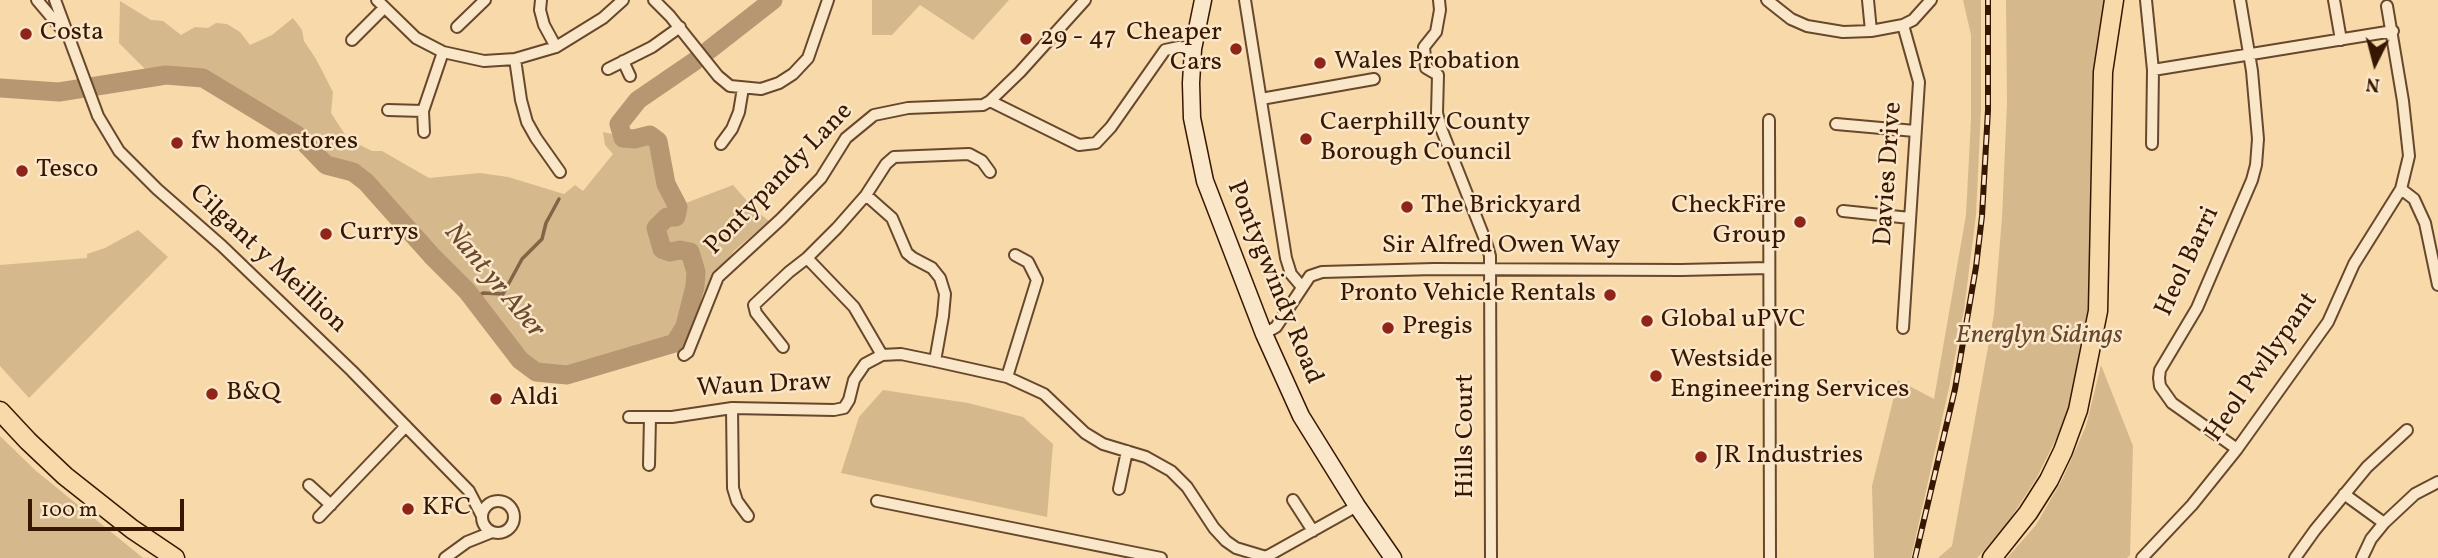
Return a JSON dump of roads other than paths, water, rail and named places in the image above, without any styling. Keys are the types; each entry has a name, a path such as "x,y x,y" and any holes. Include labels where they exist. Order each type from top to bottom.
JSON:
{"main road":[{"name":"Pontygwindy Road","path":"1203,0 1193,49 1192,118 1200,164 1210,196 1264,334 1301,416 1393,558"},
{"path":"1992,558 2039,498 2060,458 2078,410 2098,311 2103,72 2114,0"},
{"path":"0,411 28,441 86,493 175,558"}],"street":[{"name":"Cilgant y Meillion","path":"37,0 70,40"},
{"name":"Cilgant y Meillion","path":"55,0 89,94 108,135 128,162 222,246 407,426 469,491 482,517"},
{"path":"457,27 485,0"},
{"path":"541,0 540,10 544,25 556,47"},
{"path":"352,40 381,4 416,38 443,52 484,61 515,59 556,47 603,18 623,0"},
{"path":"654,0 680,27 718,76 730,86 761,89 779,83 793,74 808,58 828,0"},
{"path":"1085,0 990,101 1079,145 1096,143 1111,127 1164,50 1179,47 1193,49"},
{"name":"Pontygwindy Road","path":"1245,0 1286,258 1291,274 1302,287"},
{"name":"Hills Court","path":"1439,0 1436,32 1424,47 1426,68 1438,75 1437,113 1490,256 1491,558"},
{"path":"1767,0 1791,19 1807,26 1843,32 1871,31 1903,25 1913,20 1931,0"},
{"path":"1868,0 1871,31"},
{"path":"2146,0 2152,70 2152,144"},
{"name":"Heol Barri","path":"2237,449 2172,403 2160,386 2159,378 2160,370 2197,308 2256,165 2258,139 2240,0"},
{"path":"2334,0 2341,40"},
{"name":"Heol Pwllypant","path":"2142,558 2192,505 2237,449 2328,322 2354,264 2401,189 2409,156 2393,32 2387,6"},
{"name":"Davies Drive","path":"1903,25 1919,82 1903,328"},
{"path":"608,69 652,47 680,27"},
{"path":"2152,70 2393,32"},
{"path":"424,132 423,111 443,52"},
{"path":"515,59 527,122 560,172"},
{"path":"623,61 630,76"},
{"path":"1261,99 1374,79"},
{"path":"721,144 736,121 743,88"},
{"name":"Pontypandy Lane","path":"684,355 688,352 718,277 821,178 846,138 874,115 908,108 982,105 990,101"},
{"path":"388,110 423,111"},
{"path":"1769,120 1770,558"},
{"path":"1836,124 1915,131"},
{"path":"783,347 756,313 754,305 807,258 866,195 886,164 894,157 969,154 982,162 990,172"},
{"path":"2401,189 2414,200 2425,223 2438,283"},
{"path":"866,195 892,218 907,253 932,268 940,278 945,293 935,361"},
{"path":"1843,211 1910,218"},
{"path":"1007,377 1037,280 1028,262 1015,255"},
{"path":"807,258 854,307 883,355 935,361 1007,377 1044,394 1085,433 1103,444 1146,457 1171,471 1187,487 1214,528 1236,548 1265,558 1357,506"},
{"name":"Sir Alfred Owen Way","path":"1264,334 1276,327 1310,276 1322,272 1768,268"},
{"name":"Waun Draw","path":"629,417 672,417 732,408 844,408 854,380 865,364 883,355"},
{"path":"732,408 733,488 737,501 748,516"},
{"path":"649,465 650,417"},
{"path":"319,517 407,426"},
{"path":"2295,558 2367,467 2407,430"},
{"path":"1119,489 1127,451"},
{"path":"2362,558 2371,538 2384,523 2415,494 2438,482"},
{"path":"309,485 331,505"},
{"name":"Cilgant y Meillion","path":"469,491 494,502"},
{"path":"2344,494 2384,523"},
{"path":"1293,500 1313,531"},
{"path":"877,501 1161,558"},
{"path":"445,558 467,542 492,532 507,531 514,519 509,505 505,502 494,502 486,507 467,542"},
{"path":"482,517 485,527 492,532"}],"waterway":[{"name":"Nant yr Aber","path":"709,50 773,0"},
{"name":"Nant yr Aber","path":"0,88 59,92 166,75 203,78 297,135 326,165 353,172 366,182 467,291 520,360 536,372 567,375 675,343 685,326 696,272 690,252 670,252 662,249 656,228 667,217 676,217 678,207 666,184 658,141 650,135 634,139 623,138 619,124 638,100 695,61"},
{"path":"474,299 483,293 503,294 522,259 542,239 546,223 559,199"}],"railway":[{"path":"1915,558 1955,389 1976,267 1988,110 1988,0"}],"place":[{"name":"Costa","path":"26,34"},
{"name":"29 - 47","path":"1026,39"},
{"name":"Cheaper Cars","path":"1236,49"},
{"name":"Wales Probation","path":"1320,63"},
{"name":"Caerphilly County Borough Council","path":"1306,139"},
{"name":"fw homestores","path":"177,143"},
{"name":"Tesco","path":"22,171"},
{"name":"The Brickyard","path":"1407,207"},
{"name":"CheckFire Group","path":"1800,222"},
{"name":"Currys","path":"326,234"},
{"name":"Pronto Vehicle Rentals","path":"1610,295"},
{"name":"Global uPVC","path":"1647,321"},
{"name":"Pregis","path":"1388,328"},
{"name":"Westside Engineering Services","path":"1656,376"},
{"name":"B&Q","path":"212,394"},
{"name":"Aldi","path":"496,399"},
{"name":"JR Industries","path":"1701,457"},
{"name":"KFC","path":"408,509"}],"park label":[{"name":"Energlyn Sidings","path":"2039,337"}]}
